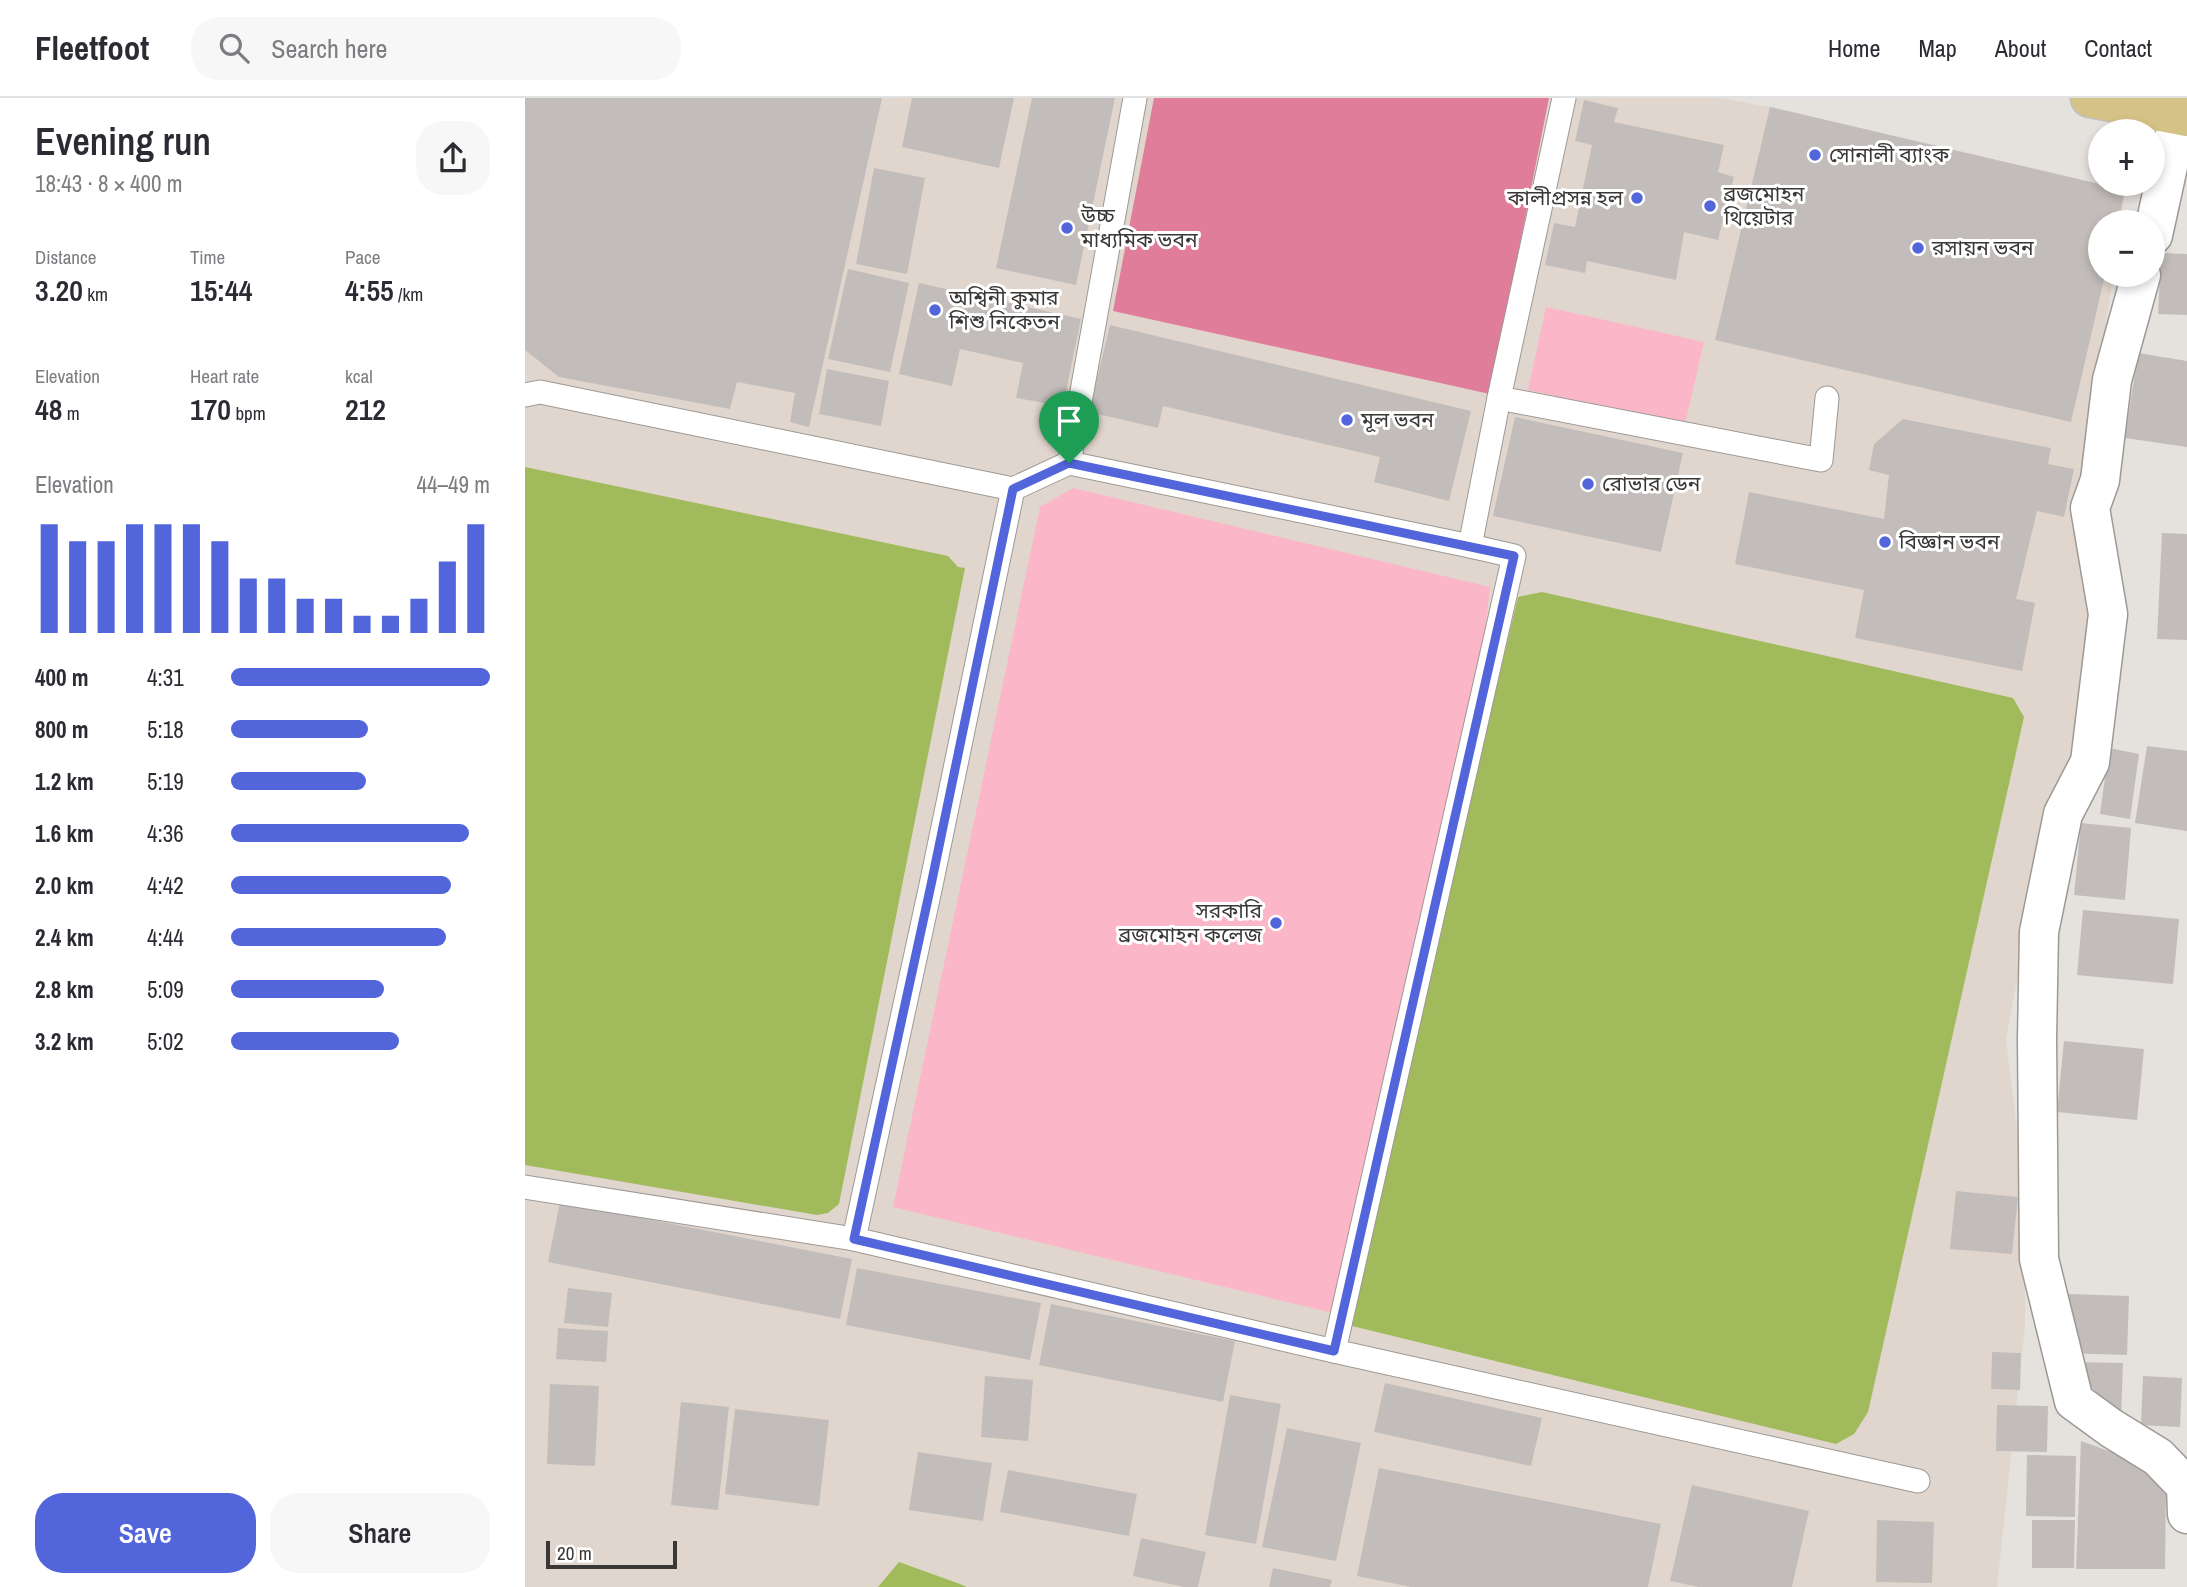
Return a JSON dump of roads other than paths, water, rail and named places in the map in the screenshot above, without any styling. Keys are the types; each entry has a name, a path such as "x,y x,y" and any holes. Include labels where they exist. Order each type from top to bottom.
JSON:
{"main road":[{"path":"2090,98 2183,116"}],"street":[{"path":"2159,210 2183,116"},
{"path":"2138,287 2112,380 2100,480 2090,508 2108,614 2090,762 2063,814 2039,932 2039,1259 2074,1401 2158,1457 2186,1486 2187,1514"}],"lane":[{"path":"1069,463 1135,98"},
{"path":"1470,545 1564,98"},
{"path":"525,396 540,392 1013,489 1069,463 1514,556 1334,1351"},
{"path":"1499,398 1821,460 1827,398"},
{"path":"854,1239 1013,489"},
{"path":"525,1187 854,1239 1334,1351 1918,1480"}],"place":[{"name":"সোনালী ব্যাংক","path":"1815,155"},
{"name":"কালীপ্রসন্ন হল","path":"1637,198"},
{"name":"ব্রজমোহন থিয়েটার","path":"1710,206"},
{"name":"উচ্চ মাধ্যমিক ভবন","path":"1067,228"},
{"name":"রসায়ন ভবন","path":"1918,248"},
{"name":"অশ্বিনী কুমার শিশু নিকেতন","path":"935,310"},
{"name":"মূল ভবন","path":"1347,420"},
{"name":"রোভার ডেন","path":"1588,484"},
{"name":"বিজ্ঞান ভবন","path":"1885,542"},
{"name":"সরকারি ব্রজমোহন কলেজ","path":"1276,923"}]}
